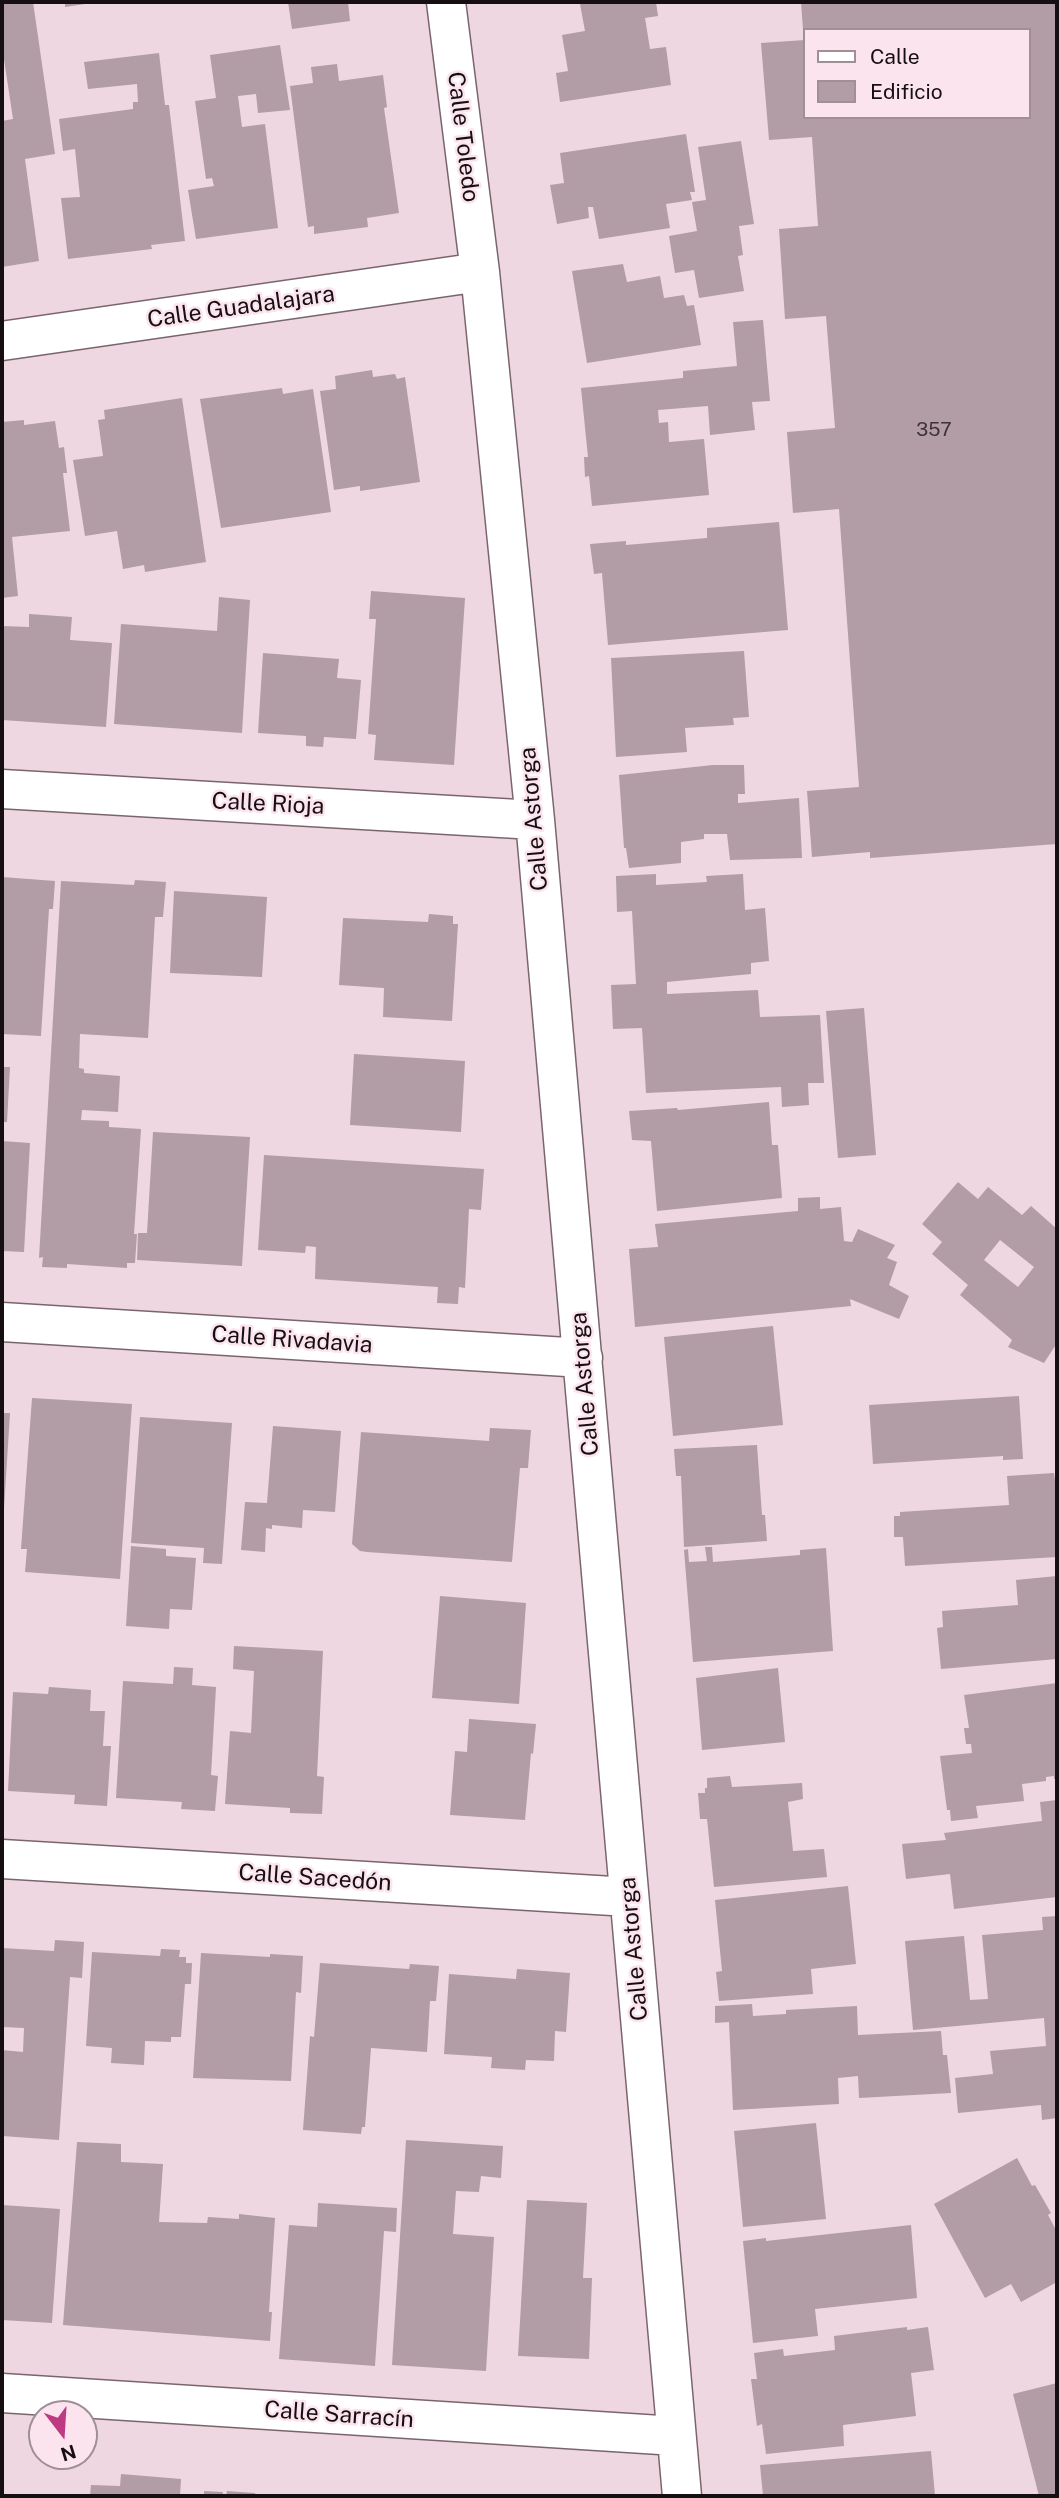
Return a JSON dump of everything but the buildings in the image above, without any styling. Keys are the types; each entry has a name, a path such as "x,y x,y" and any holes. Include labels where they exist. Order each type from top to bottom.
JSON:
{"street":[{"name":"Calle Toledo","path":"446,2 480,272"},
{"name":"Calle Guadalajara","path":"2,341 480,272"},
{"name":"Calle Astorga","path":"480,272 583,1358 682,2496"},
{"name":"Calle Rioja","path":"2,789 534,820"},
{"name":"Calle Rivadavia","path":"2,1322 583,1358"},
{"name":"Calle Sacedón","path":"2,1859 629,1898"},
{"name":"Calle Sarracín","path":"2,2393 676,2436"}]}
